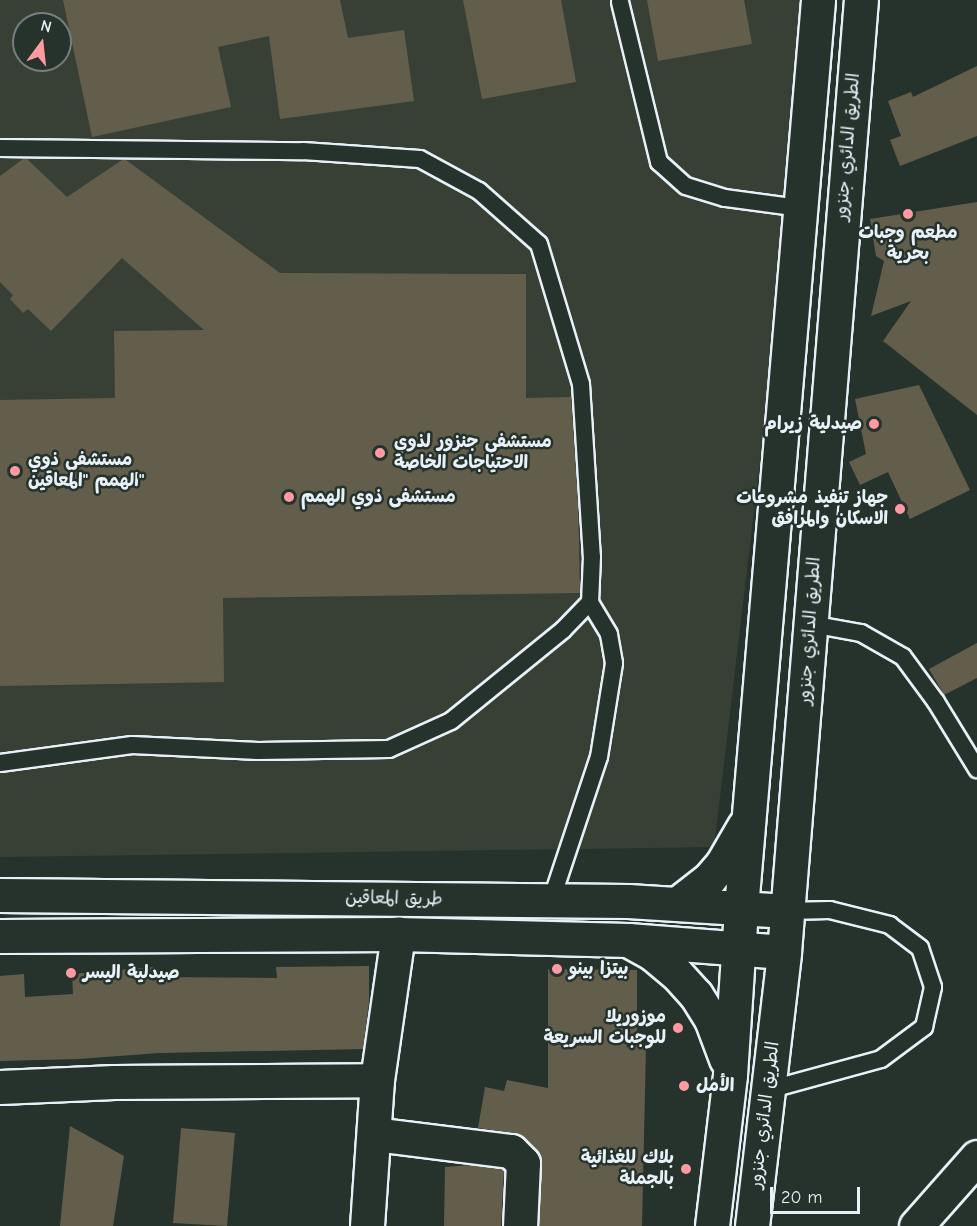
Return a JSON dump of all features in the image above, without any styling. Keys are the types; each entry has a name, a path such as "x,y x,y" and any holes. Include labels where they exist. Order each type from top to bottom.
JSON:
{"main road":[{"path":"712,1226 730,1075 741,908 818,0"},
{"name":"الطريق الدائري جنزور","path":"752,1226 784,952 861,0"},
{"path":"677,904 709,879 722,864 734,847 750,811"},
{"name":"طريق المعاقين","path":"0,895 551,901 677,904 787,911"},
{"path":"367,1226 377,1080 398,934"},
{"name":"طريق المعاقين","path":"0,936 398,934 628,940 784,952"},
{"path":"628,940 653,954 676,973 696,995 711,1019 730,1075"},
{"path":"0,1087 114,1082 377,1080"},
{"path":"374,1134 511,1151 522,1163 520,1226"},
{"path":"916,1226 977,1157"}],"lane":[{"path":"621,2 659,162 686,186 726,198 800,208"},
{"path":"0,148 303,151 420,159 479,191 539,244 581,384 592,557 590,602 609,634 614,663 599,757 551,901"},
{"path":"0,763 132,745 258,751 389,749 451,721 563,630 590,602"},
{"path":"811,624 861,633 903,657 936,702 977,769"},
{"path":"768,1090 881,1059 924,1027 933,987 920,948 890,925 830,909 787,911"}],"shaded area":[{"name":"مستشفي جنزور لذوي الاحتياجات الخاصة","path":"0,0 815,0 714,847 0,857"}],"building":[{"path":"63,0 340,0 348,38 404,30 414,101 280,119 269,36 218,47 231,107 92,137 72,43 72,12 66,12"},
{"path":"463,0 561,0 576,82 482,99"},
{"path":"647,0 744,0 752,44 658,61"},
{"path":"977,66 977,136 900,166 890,140 901,136 888,101 911,92 913,97"},
{"name":"مستشفى ذوي الهمم","path":"23,159 27,159 67,197 122,160 126,160 280,273 526,274 526,398 571,397 578,504 580,593 223,598 224,682 0,686 0,400 115,398 114,331 204,330 122,258 51,331 28,309 23,313 10,299 13,295 0,282 0,176"},
{"path":"977,202 977,415 883,341 911,301 871,316 884,261 876,256 870,219"},
{"path":"919,385 970,490 910,519 888,472 860,485 849,462 866,454 855,399"},
{"path":"977,643 977,678 944,695 929,669"},
{"path":"369,966 369,1002 363,1049 159,1053 78,1059 0,1061 0,976 24,974 25,997 73,994 72,974 153,967 154,977 277,978 276,967"},
{"path":"548,969 637,970 637,1046 646,1046 642,1226 539,1226 540,1156 524,1138 514,1133 478,1128 485,1087 504,1091 507,1080 548,1088"},
{"path":"70,1126 124,1156 113,1226 60,1226"},
{"path":"181,1128 235,1133 227,1226 173,1223"},
{"path":"471,1165 504,1170 501,1226 444,1226 445,1167"}],"place":[{"name":"مطعم وجبات بحرية","path":"908,214"},
{"name":"صيدلية زيرام","path":"874,424"},
{"name":"مستشفي جنزور لذوي الاحتياجات الخاصة","path":"380,453"},
{"name":"مستشفى ذوي الهمم \"المعاقين\"","path":"15,471"},
{"name":"مستشفى ذوي الهمم","path":"289,497"},
{"name":"جهاز تنفيذ مشروعات الاسكان والمرافق","path":"900,509"},
{"name":"بيتزا بينو","path":"557,969"},
{"name":"صيدلية اليسر","path":"71,973"},
{"name":"موزوريلا للوجبات السريعة","path":"678,1028"},
{"name":"الأمل","path":"684,1086"},
{"name":"بلاك للغذائية بالجملة","path":"686,1169"}]}
